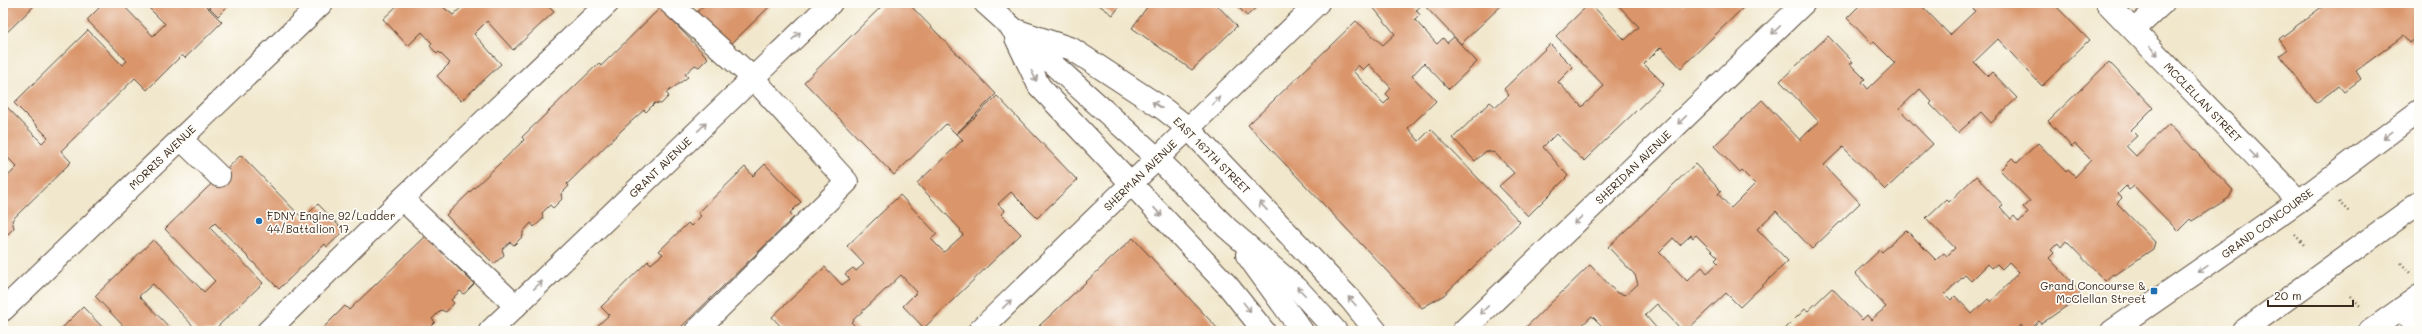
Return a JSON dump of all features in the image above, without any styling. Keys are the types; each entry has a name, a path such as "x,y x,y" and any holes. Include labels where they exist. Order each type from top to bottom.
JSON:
{"street":[{"name":"MORRIS AVENUE","path":"3,310 322,3"},
{"path":"268,331 402,199 608,3"},
{"path":"670,3 753,78 846,182 696,331"},
{"name":"GRANT AVENUE","path":"490,331 831,3"},
{"name":"EAST 167TH STREET","path":"985,3 1158,159 1228,228 1297,288 1336,331"},
{"name":"SHERMAN AVENUE","path":"979,331 1318,3"},
{"name":"SHERIDAN AVENUE","path":"1463,331 1804,3"},
{"name":"MCCLELLAN STREET","path":"2107,3 2299,201"},
{"path":"2134,30 2163,3"},
{"name":"EAST 167TH STREET","path":"1012,28 1072,49 1165,110 1188,128 1351,300 1376,331"},
{"name":"EAST 167TH STREET","path":"1012,28 1039,86 1228,286 1264,331"},
{"name":"GRAND CONCOURSE","path":"2112,331 2299,201 2419,111"},
{"path":"181,138 219,176"},
{"path":"402,199 516,306"},
{"path":"2243,331 2419,204"},
{"name":"EAST 167TH STREET","path":"1228,228 1302,331"},
{"path":"2370,331 2419,296"},
{"path":"2401,309 2419,328"}],"path":[{"path":"2335,199 2350,213"},
{"path":"2289,230 2305,246"},
{"path":"2351,296 2361,306"}],"building":[{"path":"3,3 36,4 3,36"},
{"path":"104,3 121,3 153,36 165,24 144,3 203,3 222,22 185,58 182,55 147,90 135,78 61,151 71,162 12,220 14,228 3,239 3,177 5,179 17,167 3,153 3,103 42,143 48,137 14,103 88,30 122,65 127,61 87,20"},
{"path":"205,3 231,3 218,16"},
{"path":"400,3 438,3 453,15 466,3 545,3 554,12 513,50 487,21 474,34 501,64 461,101 437,76 450,63 439,52 437,54 430,46 432,43 422,32 408,46 383,19"},
{"path":"701,3 767,3 770,6 727,48 694,15 703,6"},
{"path":"885,3 908,3 996,94 956,134 946,124 894,175 804,82"},
{"path":"1096,3 1122,3 1113,15"},
{"path":"1150,3 1215,3 1237,26 1192,70 1132,28"},
{"path":"1234,3 1261,3 1247,16"},
{"path":"1375,3 1420,3 1422,5 1416,10 1420,15 1415,20 1434,41 1437,44 1443,38 1447,43 1454,37 1477,62 1449,89 1424,63 1412,76 1436,101 1408,128 1419,141 1431,129 1520,222 1444,295 1422,308 1248,125 1356,21 1383,45 1395,34 1372,6","holes":["1369,64 1391,88 1386,94 1390,98 1384,104 1353,71 1358,65 1363,70"]},
{"path":"1422,3 1504,3 1461,44"},
{"path":"1590,3 1625,40 1639,27 1616,3 1681,3 1683,6 1686,3 1748,3 1681,68 1661,47 1644,64 1664,84 1584,161 1556,134 1543,147 1568,176 1528,216 1499,186 1514,173 1495,153 1486,151 1475,161 1453,138 1490,102 1496,107 1509,95 1504,89 1550,44 1573,67 1558,82 1582,107 1604,86 1556,36"},
{"path":"1862,3 1919,3 1950,35 1975,11 1968,3 2053,3 2089,40 2042,86 1998,39 1974,62 1988,76 1992,72 2017,98 1991,123 1981,112 1958,133 1930,104 1932,102 1920,89 1899,109 1933,144 1885,190 1843,147 1824,165 1860,203 1812,249 1776,211 1757,229 1788,261 1740,307 1726,293 1686,331 1683,331 1657,304 1645,315 1659,331 1607,331 1592,316 1579,328 1582,331 1522,331 1590,265 1617,293 1626,295 1638,284 1635,275 1608,247 1695,164 1721,191 1718,194 1731,208 1755,184 1742,171 1740,173 1714,146 1762,100 1800,140 1819,122 1780,81 1828,36 1853,62 1850,64 1865,79 1862,82 1868,89 1895,63 1874,42 1872,44 1847,18","holes":["1691,235 1693,238 1696,235 1718,257 1715,260 1718,263 1707,273 1702,267 1687,281 1659,252 1673,238 1680,245"]},
{"path":"2327,3 2419,3 2419,35 2409,43 2403,36 2356,71 2361,79 2344,92 2339,86 2316,103 2280,55 2287,50 2279,39"},
{"path":"660,8 708,58 699,67 695,65 685,74 688,77 666,93 669,96 661,104 655,103 646,112 644,110 624,128 567,184 569,186 561,194 562,199 553,208 550,205 542,213 543,219 534,227 531,223 523,232 523,236 514,245 510,242 502,249 504,255 494,264 446,215 524,140 522,137 599,63 601,66"},
{"path":"2109,62 2153,108 2131,130 2137,136 2126,146 2136,156 2169,124 2233,190 2229,198 2192,221 2190,219 2178,231 2134,186 2129,190 2126,186 2118,194 2122,198 2117,203 2155,242 2153,249 2115,275 2113,274 2105,281 2066,241 2061,247 2058,243 2051,250 2054,253 2049,258 2078,289 2081,296 2041,324 2039,321 2029,331 2026,331 2021,325 2016,331 1783,331 1805,309 1808,311 1832,288 1862,320 1867,315 1871,320 1886,307 1855,273 1880,250 1882,252 1906,230 1936,260 1944,253 1947,256 1955,248 1926,218 1946,199 1949,202 1976,176 2003,205 2000,207 2011,219 2014,216 2019,222 2028,212 2023,207 2030,201 2000,170 2012,158 2017,163 2038,143 2066,172 2068,170 2075,177 2091,160 2075,144 2072,147 2048,121","holes":["2009,262 2019,272 1991,302 1988,299 1972,314 1955,296 1951,300 1945,294 1965,275 1971,281 1988,264 1992,268 1997,264 2002,269"]},
{"path":"997,96 1077,180 1037,218 1011,192 998,204 1005,211 1001,214 1021,234 924,328 903,306 917,292 901,275 851,322 860,331 785,331 772,317 825,267 842,285 850,279 845,274 853,268 856,271 864,264 847,246 900,195 937,234 931,239 944,252 963,235 960,231 961,230 917,183 963,140 957,134"},
{"path":"241,155 303,219 318,204 344,231 327,247 325,244 279,289 215,223 210,228 263,283 213,331 198,331 153,284 139,296 173,331 128,331 95,296 153,240 204,292 215,281 165,229"},
{"path":"765,164 801,202 790,213 794,217 677,331 602,331 597,326 609,315 601,307 648,261 651,264 663,254 659,251 688,223 691,226 701,216 698,213 745,167 753,176"},
{"path":"426,236 474,284 464,294 460,291 451,300 454,303 446,312 441,310 432,319 435,322 427,330 320,331 345,306 349,310"},
{"path":"1133,238 1220,331 1044,331 1039,326"},
{"path":"83,307 106,331 59,331"}],"place":[{"name":"FDNY Engine 92/Ladder 44/Battalion 17","path":"259,221"},
{"name":"Grand Concourse & McClellan Street","path":"2154,291"}]}
